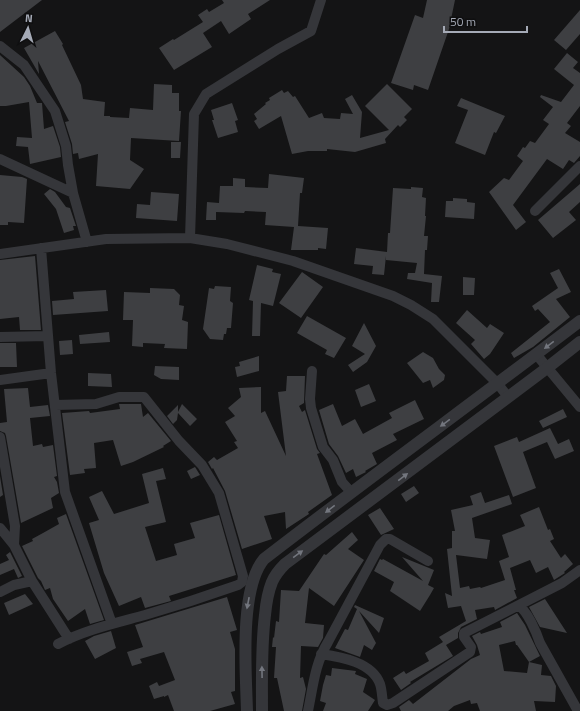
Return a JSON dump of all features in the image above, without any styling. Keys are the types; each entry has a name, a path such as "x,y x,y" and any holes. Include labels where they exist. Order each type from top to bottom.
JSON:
{"street":[{"path":"190,238 194,114 206,94 278,49 311,32 321,0"},
{"path":"0,46 24,65 55,111 66,146 73,193 87,242"},
{"path":"0,160 73,193"},
{"path":"535,211 580,166"},
{"path":"0,254 106,239 190,238 227,244 293,261 393,296 433,319 498,384 508,398"},
{"path":"41,248 51,373 65,492 112,624"},
{"path":"247,711 247,610 251,587 264,559 580,321"},
{"path":"0,337 48,336"},
{"path":"262,711 261,659 267,600 272,582 285,564 508,398 580,342"},
{"path":"536,354 580,407"},
{"path":"312,371 310,403 323,447 333,460 342,482 351,492"},
{"path":"0,380 51,373"},
{"path":"55,405 96,404 119,397 144,397 179,441 202,465 219,494 243,576 242,582 238,585 177,606 112,624 68,639 58,644"},
{"path":"0,437 15,526 14,545"},
{"path":"0,528 14,545 32,581 68,639"},
{"path":"308,711 317,665 321,654 380,545 386,539 390,539 398,542 428,562"},
{"path":"321,654 345,658 370,670 380,684 383,703 387,705 470,652 471,647 464,637 464,633 562,583 580,570"},
{"path":"0,592 14,585 32,581"},
{"path":"518,606 524,609 577,710"}],"building":[{"path":"0,0 42,0 0,32"},
{"path":"222,0 270,0 248,14 251,19 229,34 221,21 203,33 212,47 174,70 159,48 203,22 198,15 207,9 209,12 224,3"},
{"path":"427,0 455,0 449,29 428,90 414,85 413,90 391,83 415,15 423,18"},
{"path":"580,10 580,34 566,50 554,40"},
{"path":"55,31 63,44 62,45 81,85 83,99 105,102 104,116 129,118 130,108 153,110 154,84 172,85 172,93 179,93 179,111 181,111 179,141 131,138 130,160 144,169 130,189 96,186 98,154 79,159 78,153 73,154 72,144 65,122 69,121 38,61 39,74 24,48"},
{"path":"567,53 578,62 573,68 580,73 580,106 567,123 571,126 565,133 580,142 580,156 574,163 569,160 563,169 547,159 513,205 526,222 516,230 489,192 504,178 509,180 523,161 517,156 523,147 525,148 530,141 535,143 549,124 543,120 553,107 540,97 541,95 561,102 574,85 554,69"},
{"path":"0,55 24,77 30,86 37,103 42,103 44,129 53,126 60,147 61,157 30,164 28,147 16,146 17,137 32,138 29,102 0,106"},
{"path":"387,84 412,109 404,117 407,120 400,127 398,125 385,139 386,143 355,152 327,149 327,151 308,151 292,154 281,116 259,129 254,121 257,119 254,114 270,100 269,98 282,90 284,93 288,91 293,97 295,96 309,118 322,113 324,118 340,119 341,113 353,114 345,99 352,95 362,112 360,138 389,130 365,106"},
{"path":"461,98 505,116 496,133 494,132 485,155 455,143 468,110 457,106"},
{"path":"232,103 238,120 235,121 238,132 218,138 212,120 214,120 211,110"},
{"path":"171,142 181,142 180,158 171,158"},
{"path":"269,174 304,178 302,193 300,193 298,226 328,228 326,249 318,248 318,250 291,250 294,227 265,225 266,212 216,212 216,220 206,220 207,202 219,203 220,186 233,186 233,178 245,179 245,187 268,188"},
{"path":"0,175 22,177 27,179 24,223 8,222 8,225 0,225"},
{"path":"580,184 580,202 569,212 576,220 553,238 538,220"},
{"path":"411,187 423,188 422,197 426,198 424,236 428,236 427,250 425,250 424,274 442,276 439,302 431,302 432,283 407,279 408,273 415,273 417,263 386,260 386,256 384,275 372,274 373,266 354,264 356,248 387,252 388,233 390,233 393,188 411,189"},
{"path":"50,189 55,192 66,207 70,208 76,226 73,226 74,230 64,233 56,209 44,194"},
{"path":"151,192 179,194 177,221 136,218 137,204 150,205"},
{"path":"453,198 467,199 467,202 475,203 474,219 445,217 446,201 453,201"},
{"path":"35,256 41,330 20,330 19,317 0,319 0,260"},
{"path":"257,265 273,269 272,272 281,274 273,306 261,303 260,336 252,336 253,301 249,300"},
{"path":"559,269 571,292 556,299 570,317 533,347 514,358 511,353 550,322 538,309 535,311 532,306 558,288 550,273"},
{"path":"302,272 323,287 301,318 279,303"},
{"path":"463,277 475,278 474,295 463,295"},
{"path":"215,286 231,287 230,301 233,303 231,328 227,328 223,340 210,339 203,329 209,288 214,289"},
{"path":"150,288 174,289 180,295 179,305 184,306 182,320 188,322 187,349 164,348 165,344 143,343 143,347 132,346 133,320 123,320 124,292 150,293"},
{"path":"106,290 108,311 53,315 52,301 74,299 73,292"},
{"path":"467,310 487,328 490,324 504,333 490,354 484,359 471,344 475,340 456,323"},
{"path":"307,316 346,338 334,358 325,354 327,350 297,333"},
{"path":"364,323 376,346 367,362 353,372 348,365 365,354 352,346"},
{"path":"109,332 110,342 80,344 79,335"},
{"path":"72,340 73,354 60,355 59,341"},
{"path":"0,343 16,343 17,367 0,367"},
{"path":"423,352 433,358 439,369 445,375 444,380 433,388 430,380 423,383 407,363"},
{"path":"259,356 259,371 237,377 235,367 240,366 239,362"},
{"path":"155,366 179,367 179,380 161,379 154,375"},
{"path":"88,373 111,374 112,387 88,386"},
{"path":"287,376 305,376 304,403 299,406 302,412 305,410 317,449 320,453 317,454 332,495 308,512 309,514 286,529 285,512 264,516 272,539 242,549 225,491 213,468 212,469 208,462 214,457 217,460 238,448 234,442 237,441 225,422 235,416 228,408 241,397 239,388 261,387 261,413 265,411 286,456 278,392 286,391"},
{"path":"369,384 376,401 361,407 355,390"},
{"path":"28,388 30,407 48,405 50,416 30,418 33,446 42,444 43,447 53,445 57,476 54,477 57,482 59,493 51,498 53,508 21,523 6,436 5,433 0,431 0,423 7,422 4,389"},
{"path":"415,400 424,419 393,434 397,440 372,453 377,464 365,471 366,472 356,477 353,469 346,473 338,456 329,444 319,410 333,404 342,426 355,419 363,434 392,418 389,413"},
{"path":"119,404 141,404 143,417 148,413 171,441 163,446 164,447 121,466 113,440 94,443 96,468 84,469 85,473 70,475 62,413 89,411 90,413 120,409"},
{"path":"182,404 197,419 190,426 178,413 177,420 173,424 167,416 178,405 178,412"},
{"path":"563,409 567,417 543,428 539,421"},
{"path":"550,428 558,444 569,439 574,451 555,459 547,442 523,452 536,488 513,497 494,446 517,437 519,442"},
{"path":"195,467 200,475 191,479 187,471"},
{"path":"163,468 166,479 156,481 166,522 145,527 156,561 177,555 174,544 195,538 190,523 219,515 236,575 169,596 171,601 145,608 141,597 119,606 104,573 89,523 99,520 89,497 102,491 114,514 149,503 142,474"},
{"path":"0,476 3,495 0,497"},
{"path":"414,486 419,493 406,502 401,494"},
{"path":"481,492 485,503 509,495 512,504 472,518 475,538 490,540 487,559 456,555 460,588 469,586 470,589 481,588 505,580 499,561 509,557 502,535 525,526 520,515 539,507 548,530 550,529 554,539 550,541 561,558 565,554 573,564 564,572 565,573 554,580 548,567 536,573 530,560 510,568 517,598 495,610 494,607 475,610 477,619 461,627 458,633 458,638 446,645 453,656 410,682 411,683 401,690 393,678 404,671 406,674 429,661 425,653 443,642 439,637 466,621 461,606 448,608 445,593 452,596 447,549 452,548 452,531 455,531 451,510 473,505 470,496"},
{"path":"380,508 394,529 381,535 368,515"},
{"path":"66,514 104,620 90,624 85,609 68,621 53,599 50,588 45,590 22,546 33,541 32,539 59,524 57,518"},
{"path":"352,532 358,540 348,549 364,560 334,606 309,588 305,623 324,625 323,638 318,647 301,646 300,678 303,677 306,689 302,711 284,711 277,678 274,678 276,647 272,647 276,621 279,622 281,590 299,591 324,554 326,555"},
{"path":"10,552 22,576 18,578 14,569 0,575 0,564 9,560 6,555"},
{"path":"402,557 434,570 428,585 434,588 420,611 390,591 394,582 374,571 380,559 383,559 423,581"},
{"path":"25,594 33,604 9,615 4,603"},
{"path":"227,597 237,630 230,632 235,649 235,691 231,692 235,704 210,711 174,711 168,695 154,699 149,686 157,682 159,686 175,680 164,652 140,659 142,663 132,666 127,652 143,647 135,625"},
{"path":"545,599 567,633 540,627 529,607"},
{"path":"355,605 384,618 379,633 359,611 376,643 372,650 364,645 360,657 335,648 345,629 348,630 357,609 354,607"},
{"path":"517,613 525,625 540,656 529,662 542,665 541,675 551,676 556,686 555,702 534,701 536,711 480,711 477,703 471,704 470,700 454,706 448,711 401,711 399,707 409,700 413,704 471,659 480,655 472,636 480,632 481,634 502,627 500,622","holes":["515,641 516,645 529,662 527,673 504,671 499,645"]},
{"path":"111,631 116,648 95,659 85,641 94,636"},
{"path":"332,668 356,671 355,674 367,679 363,692 375,700 368,711 323,711 326,703 320,701 323,685 326,675 331,676"}]}
